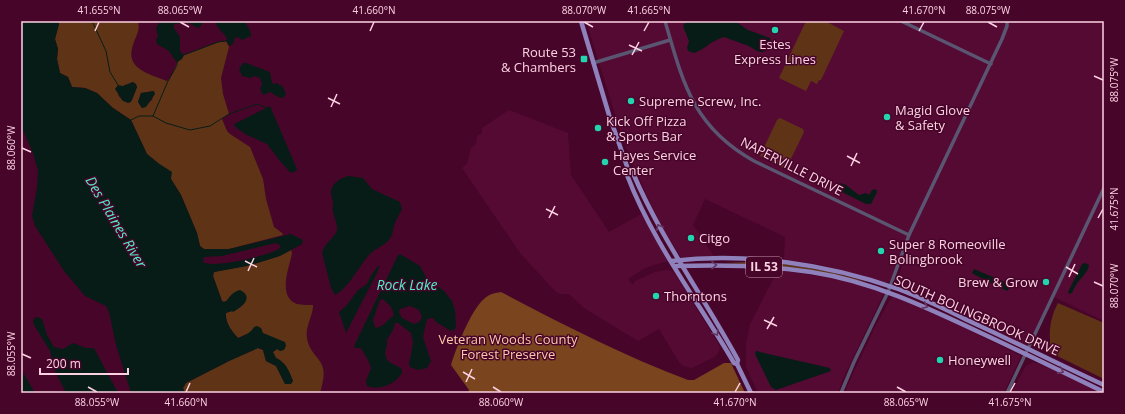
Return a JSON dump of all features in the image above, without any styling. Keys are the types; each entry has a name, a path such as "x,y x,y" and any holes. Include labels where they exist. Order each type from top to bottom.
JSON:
{"main road":[{"path":"581,21 616,138 629,172 627,175 639,204 671,261 734,363 737,364"},
{"path":"629,172 633,173 658,224 727,339 738,360 737,364 750,393"},
{"name":"SOUTH BOLINGBROOK DRIVE","path":"671,261 743,259 775,261 837,272 928,302 1028,348 1104,386"},
{"name":"SOUTH BOLINGBROOK DRIVE","path":"675,266 729,265 795,270 846,279 889,290 1104,392"}],"street":[{"name":"NAPERVILLE DRIVE","path":"665,21 682,77 689,94 700,113 726,143 754,161 909,235"},
{"path":"901,21 991,64"},
{"path":"841,393 854,362 889,290 909,235 1005,33 1007,21"},
{"path":"593,63 670,40"},
{"path":"1007,393 1104,188"}],"shaded area":[{"path":"58,21 138,21 139,24 137,34 131,51 132,58 139,69 167,81 172,75 177,63 184,55 218,42 226,41 229,47 221,78 223,94 229,114 222,119 227,131 230,134 250,147 263,179 266,199 274,227 283,235 229,249 204,249 200,246 197,233 181,195 171,179 158,163 147,154 131,120 113,108 97,93 85,88 72,87 68,77 60,73 57,59 58,49 55,39 59,24","holes":["133,82 137,87 132,100 123,101 118,95 123,86","154,91 152,100 142,108 138,102 141,93"]},
{"path":"586,21 1104,21 1104,321 1052,296 1028,346 920,291 896,284 910,242 904,243 891,279 885,283 821,265 784,259 785,237 705,199 693,225 714,256 681,257 665,232 648,198 624,143"},
{"path":"806,21 825,21 844,31 821,80 819,80 817,84 811,81 806,91 779,78"},
{"path":"509,110 568,133 571,175 609,232 643,213 670,261 645,268 628,279 633,285 635,281 655,272 666,270 673,271 718,343 720,348 716,356 692,368 683,366 659,329 638,341 584,308 569,294 560,294 555,291 520,253 462,168 467,164 471,148 476,144 477,136 482,133 482,128"},
{"path":"780,118 803,129 804,132 786,169 760,156 777,120"},
{"path":"291,250 292,253 286,282 287,295 297,304 313,305 307,334 310,348 322,364 324,371 320,393 185,393 183,388 186,383 258,348 263,350 266,361 276,366 285,384 293,381 286,367 276,358 273,352 277,349 271,337 262,333 261,328 238,338 233,332 229,326 226,316 226,313 232,311 230,296 227,301 222,301 213,276 214,272 263,261"},
{"path":"765,261 827,271 868,282 775,266 725,263"},
{"path":"778,270 838,279 884,293 842,381 838,393 758,393 746,367 746,344 750,324"},
{"path":"892,296 922,307 1021,356 1004,393 845,393 874,329"},
{"path":"1058,303 1104,323 1104,379 1049,352 1051,321"},
{"path":"1033,362 1060,372 1103,393 1011,393 1026,366"}],"green space":[{"name":"Veteran Woods County Forest Preserve","path":"501,292 570,328 664,371 688,380 694,380 724,363 731,363 745,393 468,393 469,390 451,365 453,358 464,330 479,304 488,296"}],"water":[{"name":"Des Plaines River","path":"21,21 58,21 59,24 55,39 58,49 57,59 60,73 68,77 72,87 85,88 97,93 113,108 131,120 147,154 172,172 171,179 181,195 197,233 200,246 204,249 229,249 291,234 303,240 302,244 280,256 247,266 214,272 213,276 222,301 226,301 236,291 240,290 246,296 246,302 243,305 233,312 226,313 231,330 238,338 248,334 254,327 257,326 261,328 263,333 285,342 286,346 284,350 280,351 277,349 273,352 276,358 287,367 293,381 291,384 285,384 276,366 266,361 263,350 258,348 186,383 183,388 185,393 131,393 116,345 109,312 106,306 85,296 64,271 35,226 32,216 38,171 33,153 21,126","holes":["276,243 281,246 273,252 240,261 217,264 203,262 204,257 222,256"]},
{"path":"160,21 204,21 198,28 187,22 174,24 174,28 180,37 180,51 184,55 182,59 177,62 169,51 157,44 156,40 158,36 156,28"},
{"path":"215,21 245,21 251,36 242,40 238,37 235,38 233,44 230,46 226,41 226,37"},
{"path":"689,21 735,21 748,30 770,38 770,44 766,51 760,52 747,45 724,37 694,53 688,51 687,48 689,41 683,26"},
{"path":"243,63 270,72 272,83 277,83 283,87 286,94 284,97 280,98 270,92 263,95 260,89 262,84 260,78 255,76 250,78 242,76 239,69"},
{"path":"133,82 137,87 131,102 128,103 123,101 115,89 118,85 123,86"},
{"path":"154,91 155,94 146,107 142,108 138,102 141,93"},
{"path":"270,106 297,169 291,173 267,144 247,135 235,127 234,124"},
{"path":"349,176 363,178 372,189 400,202 402,209 395,223 392,234 387,242 369,255 345,287 335,295 331,288 322,253 325,246 337,230 331,192 333,185"},
{"path":"841,183 859,195 866,193 869,195 872,190 876,189 877,192 871,204 866,204 838,190 837,186"},
{"name":"Rock Lake","path":"400,254 420,266 427,279 444,291 452,301 455,310 456,326 455,329 451,331 436,322 433,318 427,319 423,337 431,361 427,368 418,370 410,367 409,364 413,343 411,333 398,323 395,323 394,328 387,340 385,353 387,360 401,368 402,373 387,386 377,388 367,386 366,381 371,368 361,348 355,348 354,346 398,255","holes":["383,299 391,307 394,315 383,325 377,328 375,327 373,320 380,300","410,306 419,310 422,317 419,322 414,324 402,318 399,312 400,309"]},
{"path":"1085,263 1089,265 1088,270 1072,293 1069,294 1068,292 1082,264"},
{"path":"378,266 380,266 376,275 346,333 339,312 346,306 358,290 367,284"},
{"path":"974,269 1007,283 1009,285 1009,289 1007,291 975,275 972,273"},
{"path":"38,317 42,319 47,335 54,347 63,349 73,343 86,348 94,348 118,393 66,393 55,371 50,351 34,325 34,318"},
{"path":"756,351 830,368 831,371 776,390 771,387 755,354"},
{"path":"21,369 35,393 21,393"}],"waterway":[{"path":"92,21 106,51 110,72 118,85"},
{"path":"184,55 218,42 226,41"},
{"path":"153,116 168,81 177,65 177,62"},
{"path":"131,120 139,116 153,116 166,123 190,130 210,126 229,114 257,104 267,108"}],"place":[{"name":"Estes Express Lines","path":"775,30"},
{"name":"Route 53 & Chambers","path":"584,59"},
{"name":"Supreme Screw, Inc.","path":"631,101"},
{"name":"Magid Glove & Safety","path":"887,117"},
{"name":"Kick Off Pizza & Sports Bar","path":"598,128"},
{"name":"Hayes Service Center","path":"605,162"},
{"name":"Citgo","path":"691,238"},
{"name":"Super 8 Romeoville Bolingbrook","path":"881,251"},
{"name":"Brew & Grow","path":"1046,282"},
{"name":"Thorntons","path":"656,296"},
{"name":"Honeywell","path":"940,360"}]}
